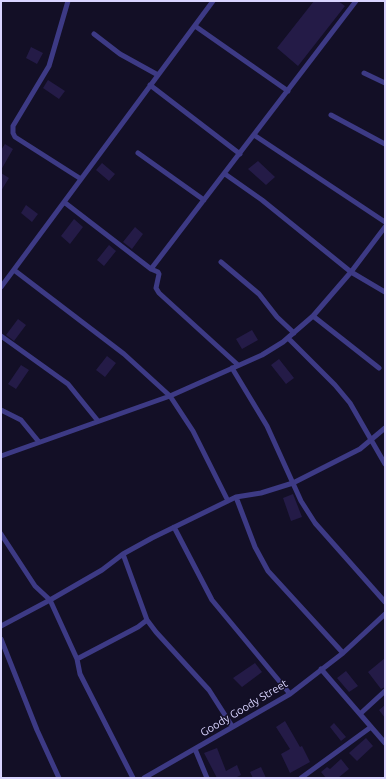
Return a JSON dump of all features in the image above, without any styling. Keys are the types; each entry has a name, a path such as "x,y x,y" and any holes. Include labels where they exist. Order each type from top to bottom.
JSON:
{"street":[{"path":"68,1 49,66 13,126 13,133 15,137 81,179"},
{"path":"1,287 158,74 214,1"},
{"path":"151,269 356,1"},
{"path":"195,26 288,90"},
{"path":"94,34 120,54 158,74"},
{"path":"364,73 385,83"},
{"path":"150,85 240,154"},
{"path":"331,115 385,144"},
{"path":"254,135 385,222"},
{"path":"138,153 204,200"},
{"path":"225,174 262,200 352,272 385,292"},
{"path":"64,202 159,274 156,288 159,293 238,365"},
{"path":"1,456 170,396 262,355 288,338 313,316 352,272 385,227"},
{"path":"221,262 259,294 277,317 294,333"},
{"path":"14,270 124,354 170,396 193,431 228,501"},
{"path":"313,316 379,368"},
{"path":"1,336 68,384 98,421"},
{"path":"288,338 335,385 350,403 385,464"},
{"path":"232,368 266,426 301,501 315,523 385,602"},
{"path":"1,410 21,420 39,442"},
{"path":"1,626 102,570 123,554 174,527 236,497 261,493 293,483 360,449 385,428"},
{"path":"236,497 255,547 268,571 343,653"},
{"path":"174,527 212,600 290,694"},
{"path":"1,534 34,586 50,600 77,659 80,674 133,778"},
{"path":"123,554 147,620 156,632 209,690 232,726"},
{"name":"Goody Goody Street","path":"144,778 290,694 321,668 343,653 385,614"},
{"path":"77,659 138,627 147,620"},
{"path":"1,639 36,730 59,778"},
{"path":"321,668 385,743"},
{"path":"360,714 385,691"},
{"path":"301,778 371,727"},
{"path":"195,749 207,778"}],"building":[{"path":"314,1 338,1 345,6 298,66 277,48"},
{"path":"31,47 43,53 37,64 26,58"},
{"path":"48,80 65,91 59,99 43,88"},
{"path":"5,144 13,149 1,170 1,150"},
{"path":"258,161 275,177 266,185 248,169"},
{"path":"102,163 115,174 109,181 96,170"},
{"path":"1,173 9,178 1,191"},
{"path":"26,205 38,214 32,222 21,213"},
{"path":"74,219 83,227 70,244 61,236"},
{"path":"135,227 143,234 132,249 123,242"},
{"path":"109,245 116,251 104,266 97,260"},
{"path":"18,319 26,325 14,341 6,335"},
{"path":"252,330 258,340 242,349 236,339"},
{"path":"107,356 116,363 105,377 96,370"},
{"path":"279,359 294,378 286,384 271,365"},
{"path":"21,365 29,370 16,389 8,384"},
{"path":"293,494 302,517 291,521 283,498"},
{"path":"385,658 385,687 381,689 368,672"},
{"path":"255,663 262,672 242,687 233,678"},
{"path":"346,671 358,686 349,692 337,678"},
{"path":"385,705 385,718 379,710"},
{"path":"285,721 300,747 302,746 310,762 290,773 281,754 290,749 276,727"},
{"path":"334,723 346,737 341,741 330,727"},
{"path":"366,738 373,746 357,761 349,753"},
{"path":"217,748 226,771 237,765 241,775 235,778 217,778 204,753"},
{"path":"341,759 349,769 338,778 326,778 321,772 327,767 330,769"},
{"path":"261,767 266,778 253,778 250,772"}]}
